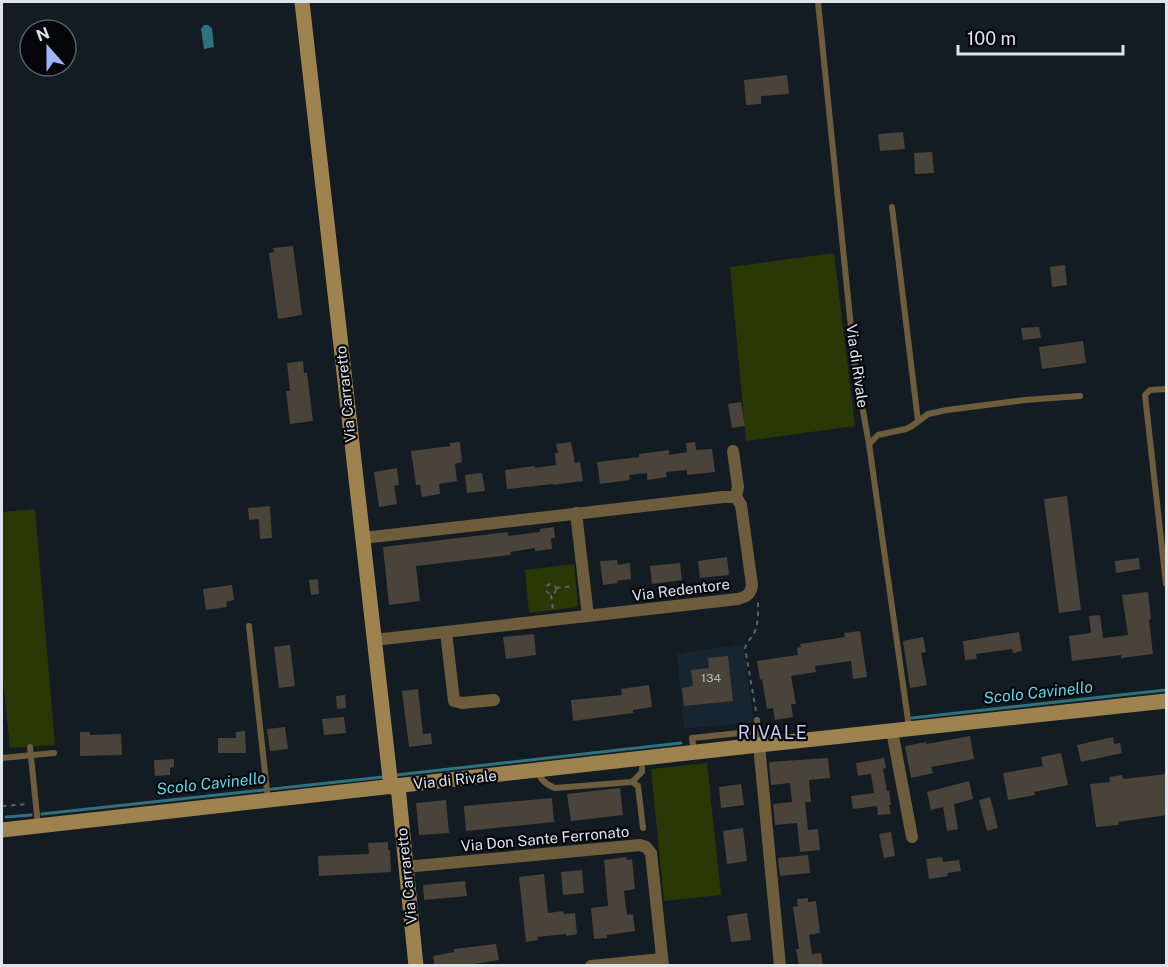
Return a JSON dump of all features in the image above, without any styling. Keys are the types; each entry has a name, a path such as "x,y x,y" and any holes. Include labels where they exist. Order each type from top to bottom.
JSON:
{"street":[{"name":"Via Carraretto","path":"302,2 374,640 416,966"},
{"name":"Via Redentore","path":"374,640 738,599 748,594 752,589 752,580 741,505 736,498 738,487 733,451"},
{"path":"363,538 723,497 736,498"},
{"path":"576,513 588,616"},
{"path":"446,632 454,701 462,703 494,700"},
{"name":"Via di Rivale","path":"2,828 268,797 394,787 538,770 642,764 759,738 892,731 1167,701"},
{"path":"892,731 912,837"},
{"path":"759,738 780,966"},
{"name":"Via Don Sante Ferronato","path":"405,867 640,845 646,847 651,853 663,962 591,966"}],"lane":[{"name":"Via di Rivale","path":"818,2 855,367 869,444 909,729"},
{"path":"892,207 918,421"},
{"path":"1167,389 1150,390 1145,395 1167,584"},
{"path":"869,444 878,435 906,429 928,414 1025,400 1080,396"},
{"path":"249,626 268,797"},
{"path":"757,720 759,738"},
{"path":"30,747 38,825"},
{"path":"2,758 54,753"},
{"path":"538,770 542,779 555,788 633,782 642,772 642,764"},
{"name":"Via Don Sante Ferronato","path":"633,782 638,786 643,828"}],"path":[{"path":"554,613 551,594 546,590 547,585 552,584 556,588 578,586"},
{"path":"551,594 556,588"},
{"path":"757,720 746,648 758,618"},
{"path":"2,806 36,803"}],"shaded area":[{"path":"743,644 754,722 684,729 677,654"}],"green space":[{"path":"834,253 855,426 746,441 730,267"},
{"path":"35,509 55,745 10,748 2,671 2,512"},
{"path":"574,564 577,607 529,613 525,570"},
{"path":"707,763 721,895 664,901 651,769"}],"water":[{"path":"204,25 212,28 214,47 204,49 201,29"}],"building":[{"path":"787,75 789,94 761,96 761,104 746,105 744,80"},
{"path":"903,132 905,149 880,151 878,134"},
{"path":"932,152 934,173 915,174 914,153"},
{"path":"293,246 302,315 278,319 269,253 274,252 273,248"},
{"path":"1065,265 1067,285 1052,287 1050,267"},
{"path":"1039,327 1041,338 1023,340 1021,328"},
{"path":"1083,341 1086,363 1042,369 1039,347"},
{"path":"303,361 304,373 307,373 313,421 290,424 286,391 290,391 287,363"},
{"path":"741,402 745,426 732,428 728,404"},
{"path":"460,442 462,462 455,464 457,481 439,484 440,494 422,497 420,485 416,485 411,451 450,446 450,443"},
{"path":"571,442 575,463 580,462 583,481 507,489 505,470 556,465 555,453 558,453 556,444"},
{"path":"695,442 696,450 712,449 715,472 687,475 687,470 666,472 667,477 647,480 647,473 629,475 630,480 600,484 597,462 639,457 639,454 669,450 669,455 687,452 686,443"},
{"path":"397,468 399,485 394,486 397,504 379,507 374,472"},
{"path":"482,473 485,491 467,493 465,475"},
{"path":"1067,496 1081,610 1059,613 1044,499"},
{"path":"270,506 272,538 260,539 259,519 249,520 248,508"},
{"path":"554,527 555,538 551,538 552,549 535,551 535,548 510,552 511,555 416,566 420,601 389,605 383,547 508,532 508,536 540,532 540,529"},
{"path":"727,557 729,575 700,578 698,561"},
{"path":"1139,558 1140,569 1116,573 1115,561"},
{"path":"617,560 618,565 630,563 631,579 603,585 600,561"},
{"path":"680,563 682,580 652,584 650,566"},
{"path":"318,579 319,594 311,595 309,580"},
{"path":"232,585 234,600 226,602 227,607 206,610 203,589"},
{"path":"1148,592 1153,654 1072,661 1069,636 1091,633 1089,616 1100,615 1103,638 1128,635 1122,595"},
{"path":"860,631 867,677 853,679 851,661 815,666 816,672 791,676 796,704 791,704 793,717 775,720 773,708 767,709 757,661 798,655 797,648 801,647 800,644 845,637 844,633"},
{"path":"1019,632 1022,651 1013,653 1012,649 976,654 977,659 965,660 963,641"},
{"path":"534,634 536,655 506,659 503,637"},
{"path":"923,637 926,652 921,653 927,685 910,688 903,641"},
{"path":"290,645 295,686 279,688 274,647"},
{"path":"728,656 733,701 684,706 682,688 693,686 691,670 709,668 708,658"},
{"path":"649,685 652,707 633,710 633,713 573,721 571,700 622,695 621,689"},
{"path":"418,689 423,734 431,733 432,744 409,747 402,691"},
{"path":"345,695 346,708 337,709 336,696"},
{"path":"344,717 346,733 324,735 322,719"},
{"path":"285,727 288,749 270,751 267,729"},
{"path":"245,731 246,753 218,753 218,738 236,738 236,732"},
{"path":"80,732 90,732 90,735 121,734 122,755 80,756"},
{"path":"970,736 974,759 931,767 933,773 911,778 905,746"},
{"path":"1113,737 1114,744 1120,743 1122,753 1081,762 1077,745"},
{"path":"1061,753 1068,785 1008,800 1003,773 1043,766 1041,757"},
{"path":"828,758 830,778 809,780 811,802 805,802 808,830 818,829 820,850 800,852 797,823 775,825 773,804 792,802 790,783 771,785 769,762"},
{"path":"884,758 886,768 883,769 887,791 889,791 891,814 878,815 877,806 853,809 851,796 874,793 871,774 858,776 856,763"},
{"path":"174,759 174,767 170,768 170,775 155,776 154,760"},
{"path":"1167,774 1167,815 1118,822 1119,825 1096,827 1090,784 1110,782 1109,777 1122,775 1123,779"},
{"path":"969,781 973,799 954,804 958,829 947,831 943,807 931,810 927,792"},
{"path":"741,784 744,805 721,808 719,787"},
{"path":"620,788 623,815 571,821 567,794"},
{"path":"990,797 998,828 987,831 979,800"},
{"path":"552,798 554,822 466,831 464,806"},
{"path":"446,800 449,833 419,835 416,803"},
{"path":"743,828 747,861 727,864 723,831"},
{"path":"891,832 895,856 884,858 879,834"},
{"path":"388,842 391,872 319,876 318,856 369,854 368,843"},
{"path":"808,855 810,873 780,876 778,858"},
{"path":"626,857 627,860 632,859 635,889 624,891 627,915 633,914 635,931 594,939 591,908 608,906 604,860"},
{"path":"942,857 943,862 959,860 961,871 929,879 926,859"},
{"path":"582,870 584,893 563,895 561,872"},
{"path":"544,874 548,913 563,911 564,914 575,913 577,934 537,937 538,940 526,942 519,877"},
{"path":"465,881 467,896 424,900 423,885"},
{"path":"808,898 808,902 816,901 820,933 809,935 812,954 821,953 823,966 799,966 793,907 798,906 797,899"},
{"path":"747,913 751,940 731,942 727,916"},
{"path":"496,944 499,960 463,966 435,966 433,956 454,952 454,949"}],"waterway":[{"name":"Scolo Cavinello","path":"912,718 1166,690"},
{"name":"Scolo Cavinello","path":"396,775 681,743"},
{"name":"Scolo Cavinello","path":"42,814 383,777"},
{"name":"Scolo Cavinello","path":"6,817 31,815"}],"district":[{"name":"RIVALE","path":"773,733"}]}
